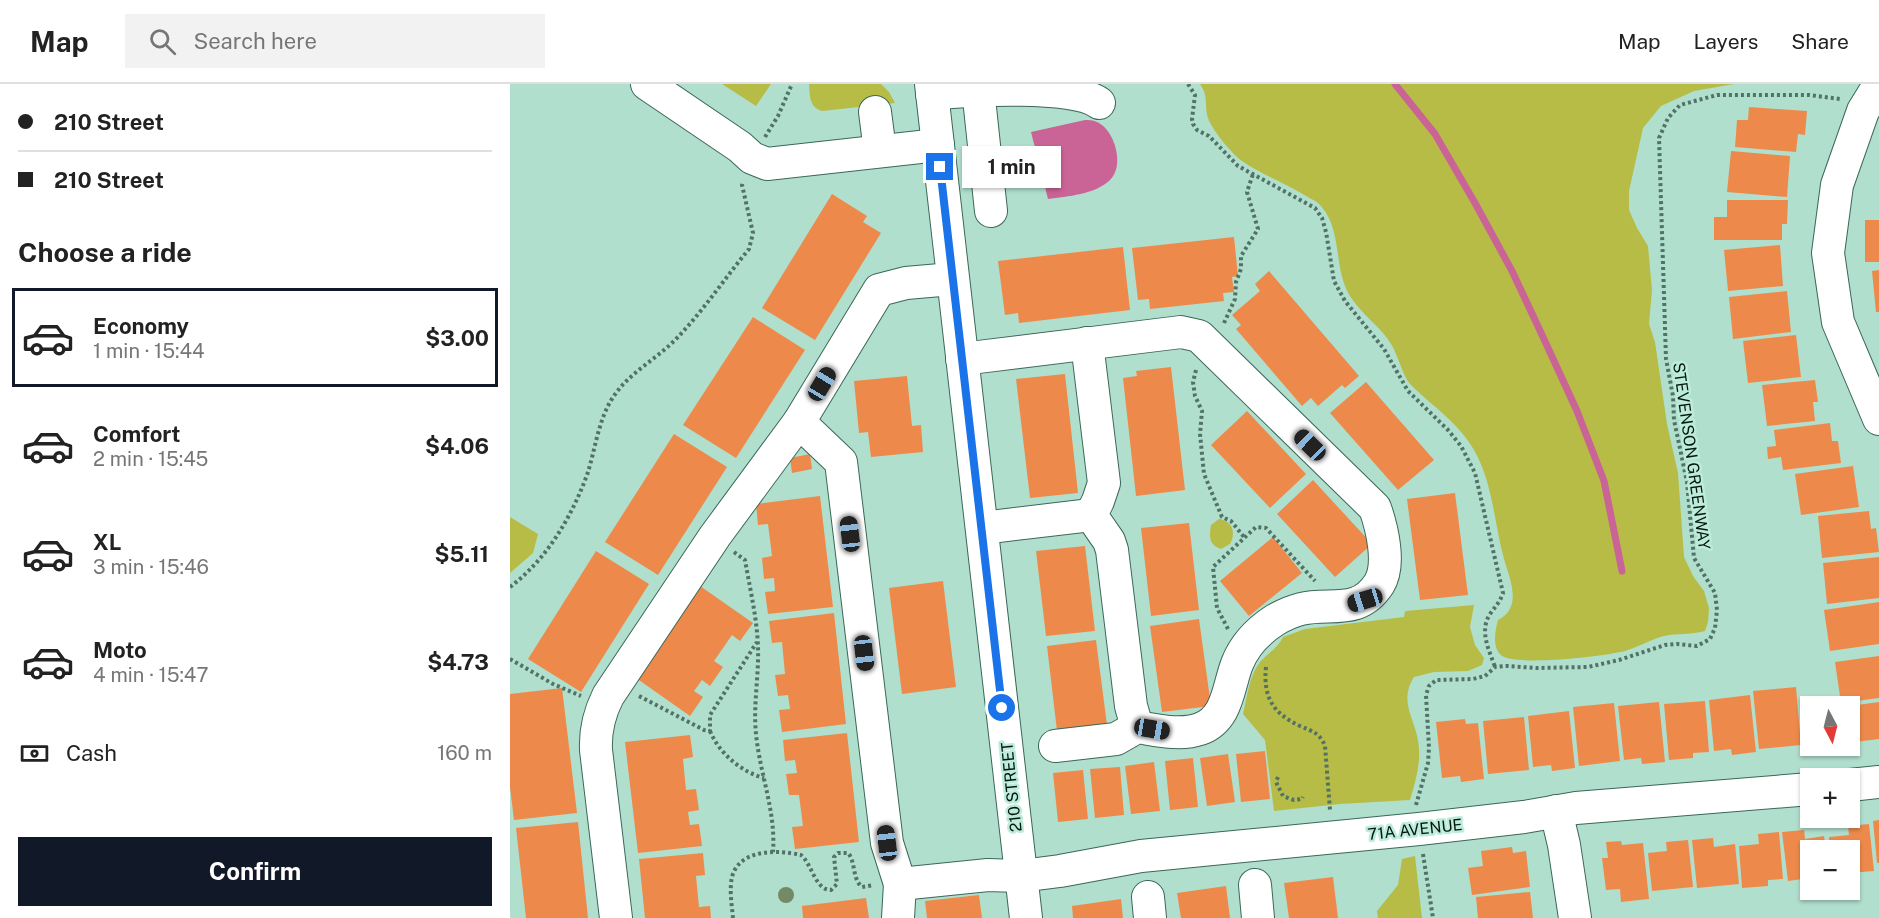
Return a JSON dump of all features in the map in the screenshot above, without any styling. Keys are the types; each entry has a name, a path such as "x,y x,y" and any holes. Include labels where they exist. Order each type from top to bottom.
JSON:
{"street":[{"path":"647,84 753,156 880,152 938,145"},
{"path":"932,89 978,89 1032,84 1058,86 1088,92 1099,103"},
{"name":"210 STREET","path":"932,89 1026,918"},
{"path":"978,89 991,211"},
{"path":"1861,98 1837,185 1828,253 1838,322 1879,419"},
{"path":"875,112 880,152"},
{"path":"616,918 595,735 598,720 608,696 713,539 799,422 879,290 906,283 952,279"},
{"path":"962,358 1181,332 1199,336 1375,508 1382,530 1385,563 1380,582 1365,600 1342,607 1301,609 1275,620 1250,641 1238,662 1225,704 1220,714 1212,722 1200,729 1186,731 1167,732 1137,727 1116,739 1055,746"},
{"path":"1087,343 1104,483 1091,515"},
{"path":"799,422 841,462 887,843 889,881 898,918"},
{"path":"982,528 1091,515"},
{"path":"1091,515 1109,541 1112,550 1131,706 1137,727"},
{"path":"1860,784 1879,782"},
{"name":"71A AVENUE","path":"889,881 988,875 1021,876 1141,856 1419,829 1556,811 1800,790"},
{"path":"1556,811 1564,845 1575,918"},
{"path":"1255,885 1258,918"}],"path":[{"path":"510,587 539,561 568,517 587,475 602,419 617,391 676,339 749,249 752,228 742,185 753,156 778,116 792,84"},
{"path":"1188,84 1195,95 1192,119 1197,130 1209,136 1238,166 1315,208 1322,218 1326,232 1334,281 1345,301 1384,349 1408,391 1448,430 1468,459 1475,473 1503,593 1485,624 1485,635 1495,667"},
{"name":"STEVENSON GREENWAY","path":"1433,918 1419,829 1417,797 1428,763 1426,695 1429,686 1436,680 1473,680 1485,676 1495,667 1588,667 1665,645 1697,646 1710,639 1715,628 1717,610 1715,593 1694,558 1687,482 1674,420 1666,359 1659,138 1668,118 1680,105 1717,95 1809,95 1861,98"},
{"path":"1318,585 1266,528 1256,527 1214,567 1217,608 1232,634 1246,648 1267,663 1264,686 1273,705 1285,717 1315,732 1322,739 1325,746 1330,810"},
{"path":"713,539 746,560 757,642 758,682 754,720 758,752 773,818 773,852"},
{"path":"757,642 710,715 710,731 729,758 751,775 764,778"},
{"path":"510,659 553,684 586,698"},
{"path":"633,693 710,731"},
{"path":"1278,777 1276,782 1283,796 1294,800 1302,799 1303,796"},
{"path":"733,918 731,884 737,867 752,855 760,853 801,855 807,861 820,887 825,890 831,890 837,884 834,857 843,852 850,855 858,884 862,887 889,881"}],"shaded area":[{"path":"722,84 771,84 756,106"},
{"path":"809,84 881,84 895,103 822,111 812,104"},
{"path":"1200,84 1734,84 1694,91 1661,106 1643,128 1629,191 1629,210 1648,246 1652,290 1649,324 1655,342 1667,424 1678,473 1684,557 1693,576 1704,591 1709,608 1705,631 1664,636 1625,651 1581,658 1523,660 1509,658 1498,652 1495,639 1498,620 1506,615 1510,608 1513,592 1489,489 1474,450 1453,423 1411,385 1387,338 1350,296 1341,274 1332,227 1321,206 1298,191 1249,166 1233,153 1210,123"},
{"path":"1085,120 1100,124 1111,136 1117,160 1114,174 1104,185 1089,192 1048,199 1031,132"},
{"path":"510,517 538,534 533,553 510,573"},
{"path":"1219,519 1227,522 1233,532 1230,544 1221,549 1212,543 1210,537 1211,525"},
{"path":"1474,605 1470,627 1475,645 1484,658 1482,665 1468,671 1434,672 1414,677 1409,687 1408,704 1418,739 1419,756 1417,775 1410,800 1274,811 1265,740 1243,714 1256,668 1283,637 1305,629 1404,617 1405,611"},
{"path":"1415,856 1422,918 1378,918 1377,911 1398,885 1402,859"}],"building":[{"path":"1749,107 1807,111 1805,135 1798,134 1796,152 1735,147 1737,120 1748,120"},
{"path":"1731,151 1790,156 1787,197 1727,192"},
{"path":"832,194 867,216 863,222 881,233 815,340 762,308"},
{"path":"1727,200 1788,200 1787,224 1782,224 1782,240 1714,240 1714,217 1727,217"},
{"path":"1865,220 1879,220 1879,262 1865,262"},
{"path":"1234,237 1238,276 1232,277 1234,292 1223,293 1224,301 1150,309 1149,299 1138,300 1132,248"},
{"path":"1780,245 1783,286 1728,291 1724,250"},
{"path":"1123,247 1130,310 1019,323 1018,313 1005,315 998,261"},
{"path":"1879,270 1879,312 1876,312 1872,271"},
{"path":"1269,271 1359,376 1345,388 1342,385 1318,406 1311,398 1302,406 1236,329 1241,325 1232,315 1260,291 1255,284"},
{"path":"1787,291 1791,332 1733,339 1729,297"},
{"path":"753,317 805,350 736,458 683,425"},
{"path":"1796,335 1801,377 1748,383 1743,341"},
{"path":"1171,367 1185,490 1136,496 1123,378 1137,376 1136,371"},
{"path":"1065,374 1078,493 1030,498 1016,379"},
{"path":"907,376 912,426 921,425 923,452 871,457 868,432 859,433 854,381"},
{"path":"1815,380 1818,402 1813,402 1815,421 1767,426 1762,385"},
{"path":"1366,382 1434,460 1398,490 1330,413"},
{"path":"1247,411 1306,474 1270,508 1211,445"},
{"path":"1830,423 1832,441 1838,441 1841,463 1783,470 1781,457 1768,459 1767,447 1776,446 1774,430"},
{"path":"674,434 727,467 658,575 605,542"},
{"path":"810,454 812,469 792,473 790,458"},
{"path":"1853,466 1859,507 1801,515 1795,474"},
{"path":"1313,480 1372,544 1335,577 1277,514"},
{"path":"1455,493 1468,595 1420,600 1407,499"},
{"path":"820,496 833,607 768,614 765,592 775,591 774,578 764,579 762,558 772,556 768,524 758,525 756,504"},
{"path":"1869,511 1871,529 1876,528 1879,552 1822,558 1818,516"},
{"path":"1189,523 1199,610 1151,616 1141,528"},
{"path":"1273,537 1302,573 1249,616 1220,581"},
{"path":"1085,546 1095,631 1046,636 1036,551"},
{"path":"596,551 649,584 581,692 528,659"},
{"path":"1879,557 1879,598 1827,604 1823,563"},
{"path":"943,581 956,687 902,694 889,588"},
{"path":"700,586 753,623 740,641 732,635 714,661 723,667 710,686 702,680 694,691 703,697 690,716 636,678"},
{"path":"1879,602 1879,644 1830,651 1824,610"},
{"path":"834,613 846,724 782,732 779,710 790,709 788,695 778,696 775,675 785,674 782,642 772,643 769,621"},
{"path":"1199,619 1211,706 1162,712 1150,626"},
{"path":"1096,640 1107,725 1057,731 1047,646"},
{"path":"1879,656 1879,698 1860,700 1860,696 1840,696 1835,662"},
{"path":"1796,687 1800,745 1759,749 1753,691"},
{"path":"562,688 577,813 514,820 510,787 510,694"},
{"path":"1750,695 1756,752 1732,755 1731,749 1714,751 1709,700"},
{"path":"1705,701 1709,752 1693,753 1693,758 1669,760 1664,704"},
{"path":"1659,702 1665,762 1642,764 1641,758 1624,760 1618,706"},
{"path":"1879,702 1879,739 1860,741 1860,705"},
{"path":"1614,703 1620,761 1579,766 1573,707"},
{"path":"1569,711 1575,768 1552,771 1551,765 1533,767 1528,716"},
{"path":"1524,717 1529,770 1488,774 1483,721"},
{"path":"1465,719 1466,724 1478,723 1484,779 1461,782 1460,776 1442,778 1436,722"},
{"path":"847,733 859,842 795,849 792,827 803,826 799,795 789,795 786,774 797,773 795,760 785,761 783,740"},
{"path":"690,735 693,757 683,759 686,790 696,789 699,810 688,812 690,825 699,824 702,846 638,853 625,742"},
{"path":"1265,751 1270,799 1241,802 1236,754"},
{"path":"1228,754 1235,802 1207,806 1200,758"},
{"path":"1193,758 1198,807 1170,810 1165,761"},
{"path":"1154,762 1160,811 1131,814 1125,766"},
{"path":"1120,767 1124,815 1095,818 1090,769"},
{"path":"1083,770 1088,819 1058,822 1053,773"},
{"path":"1879,820 1879,863 1877,863 1873,821"},
{"path":"578,822 588,918 526,918 516,828"},
{"path":"1869,824 1874,871 1860,872 1860,840 1829,840 1829,837 1849,835 1848,828 1860,828 1860,825"},
{"path":"1804,830 1805,839 1824,836 1825,840 1800,840 1800,879 1788,881 1782,832"},
{"path":"1779,832 1783,879 1768,880 1768,886 1742,888 1739,846 1759,844 1758,834"},
{"path":"1713,838 1714,847 1735,844 1739,884 1697,888 1692,840"},
{"path":"1688,840 1693,887 1652,891 1648,853 1667,851 1666,842"},
{"path":"1621,841 1622,845 1643,843 1649,899 1621,902 1620,889 1606,890 1602,858 1608,858 1606,842"},
{"path":"1512,847 1513,853 1526,851 1530,887 1472,895 1468,868 1483,866 1481,851"},
{"path":"703,853 705,875 696,876 699,907 710,906 711,918 645,918 639,859"},
{"path":"1333,877 1338,918 1289,918 1284,883"},
{"path":"1226,886 1230,918 1181,918 1177,893"},
{"path":"1530,892 1533,918 1478,918 1476,897"},
{"path":"979,895 982,918 927,918 925,901"},
{"path":"866,898 869,918 803,918 802,906"},
{"path":"1121,899 1123,918 1073,918 1072,906"}],"waterway":[{"path":"1395,84 1435,134 1512,271 1543,337 1577,411 1604,481 1622,571"}],"route":[{"path":"940,167 1002,708"}]}
